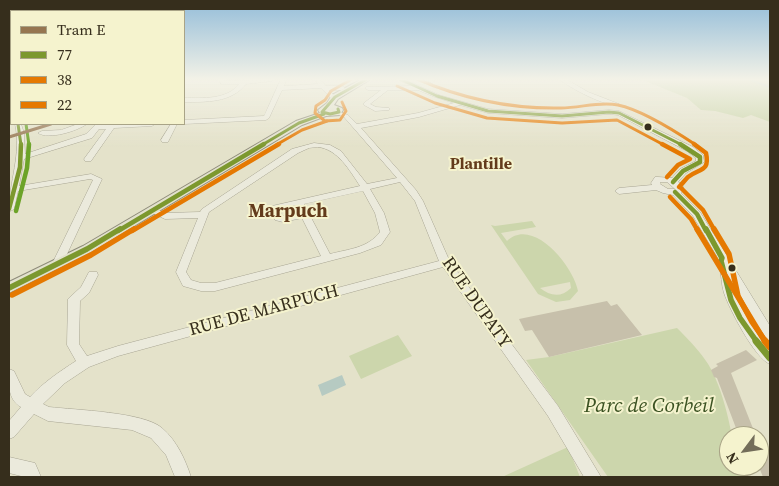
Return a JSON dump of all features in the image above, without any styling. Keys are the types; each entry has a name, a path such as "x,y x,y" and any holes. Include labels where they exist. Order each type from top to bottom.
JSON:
{"main road":[{"path":"326,110 332,102"},
{"path":"9,288 153,211 299,123 326,110 338,110 335,104 336,102"}],"street":[{"path":"185,122 266,118 274,102"},
{"path":"369,102 366,104 375,109 387,108"},
{"path":"457,102 488,111 574,116 617,105"},
{"path":"608,102 617,105 627,116 690,149 700,157 700,162 683,171 674,187 668,192 658,187 619,191"},
{"path":"355,127 426,113 460,103"},
{"name":"RUE DUPATY","path":"338,110 345,115 403,179 419,201 445,263 553,411 593,477"},
{"path":"9,209 20,158 22,139 18,125"},
{"path":"42,133 62,132 81,125"},
{"path":"88,136 98,126 138,125"},
{"path":"165,140 173,125"},
{"path":"88,159 103,135 111,127"},
{"path":"20,158 88,136 103,135"},
{"path":"309,146 325,146 338,152 356,173 364,186 385,228 382,238 369,248 215,287 194,286 183,279 181,272 205,211 287,156 309,146"},
{"path":"14,189 91,176 98,179 57,264"},
{"path":"306,214 283,220 278,218 275,208 364,186 403,179"},
{"path":"674,187 696,214 770,335 760,336 749,330"},
{"path":"299,202 327,258"},
{"path":"153,211 165,216 204,215"},
{"path":"722,258 721,261 728,274 728,290 749,330 770,358"},
{"name":"RUE DE MARPUCH","path":"9,432 44,392 84,363 118,350 445,263"},
{"path":"84,363 73,346 74,299 85,290 93,275"},
{"path":"728,290 741,290 745,292"},
{"path":"9,375 20,399 48,414 132,423 156,432 172,450 183,477"},
{"path":"9,465 29,469 33,477"}],"green space":[{"path":"691,102 770,102 770,122 751,115 743,118 715,111 701,110"},
{"path":"532,221 536,227 501,233 507,241 517,235 528,235 540,240 551,248 569,270 578,291 570,300 556,302 538,294 491,225","holes":["570,282 571,288 559,295 548,293 540,288"]},
{"name":"Parc de Corbeil","path":"677,328 711,368 725,407 730,426 719,426 719,476 747,477 608,477 526,360 549,357"},
{"path":"398,335 412,356 361,379 349,356"},
{"path":"568,447 580,477 502,477"}],"shaded area":[{"path":"342,375 346,385 322,396 318,385"}],"building":[{"path":"607,301 611,306 617,304 642,335 549,357 532,330 525,331 519,319"},
{"path":"746,350 757,360 731,373 752,426 735,426 717,378 714,377 711,370 718,366 716,364"},
{"path":"769,453 770,477 763,477 769,476"}],"tram line":[{"name":"E","path":"9,137 48,125"}],"transit line":[{"name":"22","path":"322,102 316,106 315,113 325,121 340,120 346,111 342,102"},
{"name":"77","path":"331,102 322,112 330,114 339,112 338,109"},
{"name":"38","path":"432,102 487,118 562,123 617,120 690,159 678,165 667,177"},
{"name":"77","path":"456,102 488,111 562,116 609,112 619,113 690,149 700,157 700,162 683,171 673,182"},
{"name":"22","path":"487,102 543,108 612,104 627,107 678,134 706,153 708,162 706,167 688,177 679,187"},
{"name":"77","path":"9,288 87,249 299,123 324,114"},
{"name":"38","path":"12,295 91,255 302,130 327,121"},
{"name":"77","path":"9,209 21,156 18,125"},
{"path":"16,211 25,179 28,156 29,145 26,125"},
{"name":"22","path":"680,187 703,210 729,254 738,296 752,322 770,347"},
{"name":"77","path":"675,192 697,214 722,258 721,261 728,291 735,309 770,358"},
{"name":"38","path":"670,197 691,219 764,340"}],"district":[{"name":"Plantille","path":"481,165"},
{"name":"Marpuch","path":"288,212"}]}
